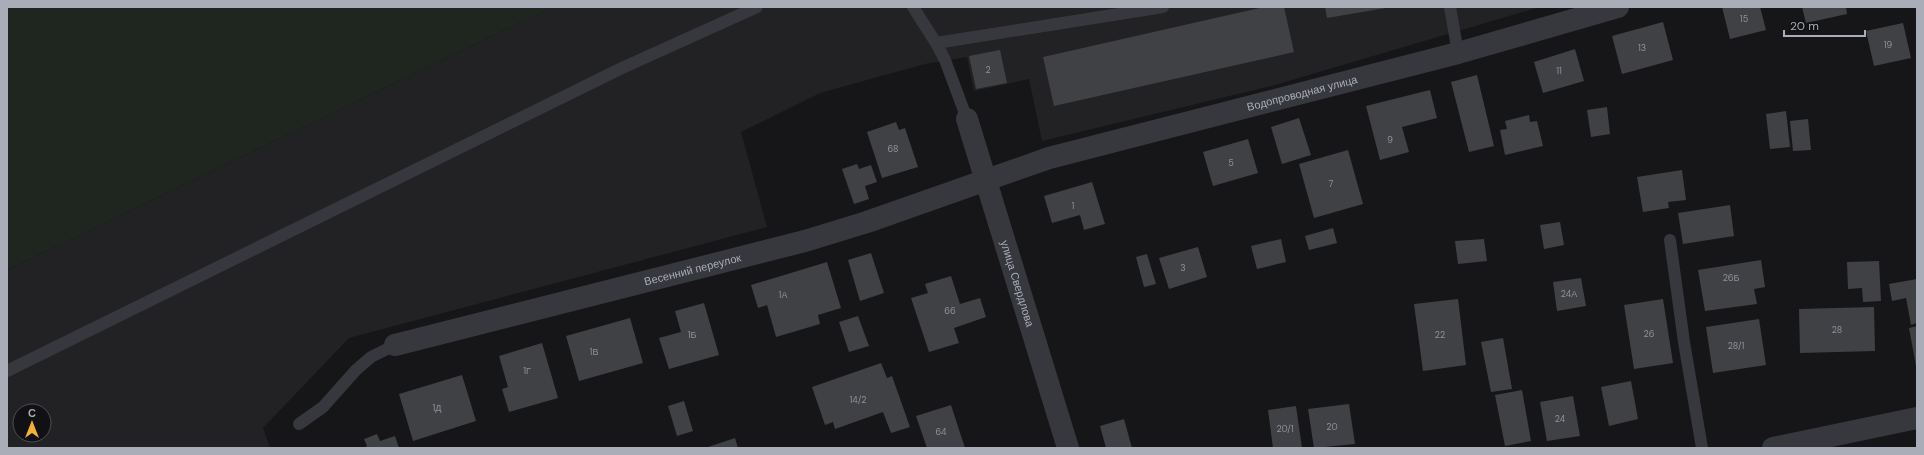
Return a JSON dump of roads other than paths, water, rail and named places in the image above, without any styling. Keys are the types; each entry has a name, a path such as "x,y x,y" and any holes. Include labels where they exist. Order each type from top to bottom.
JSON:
{"street":[{"name":"Водопроводная улица","path":"986,179 1049,158 1458,53 1618,7"},
{"name":"улица Свердлова","path":"967,119 1068,448"},
{"name":"Весенний переулок","path":"395,345 805,241 874,219 986,179"},
{"path":"1773,448 1917,418"}],"lane":[{"path":"7,371 622,68 757,7"},
{"path":"913,7 936,43 967,119"},
{"path":"936,43 1163,7"},
{"path":"1450,7 1458,53"},
{"path":"1670,240 1684,342 1702,448"},
{"path":"299,424 323,407 356,370 371,357 395,345"}]}
